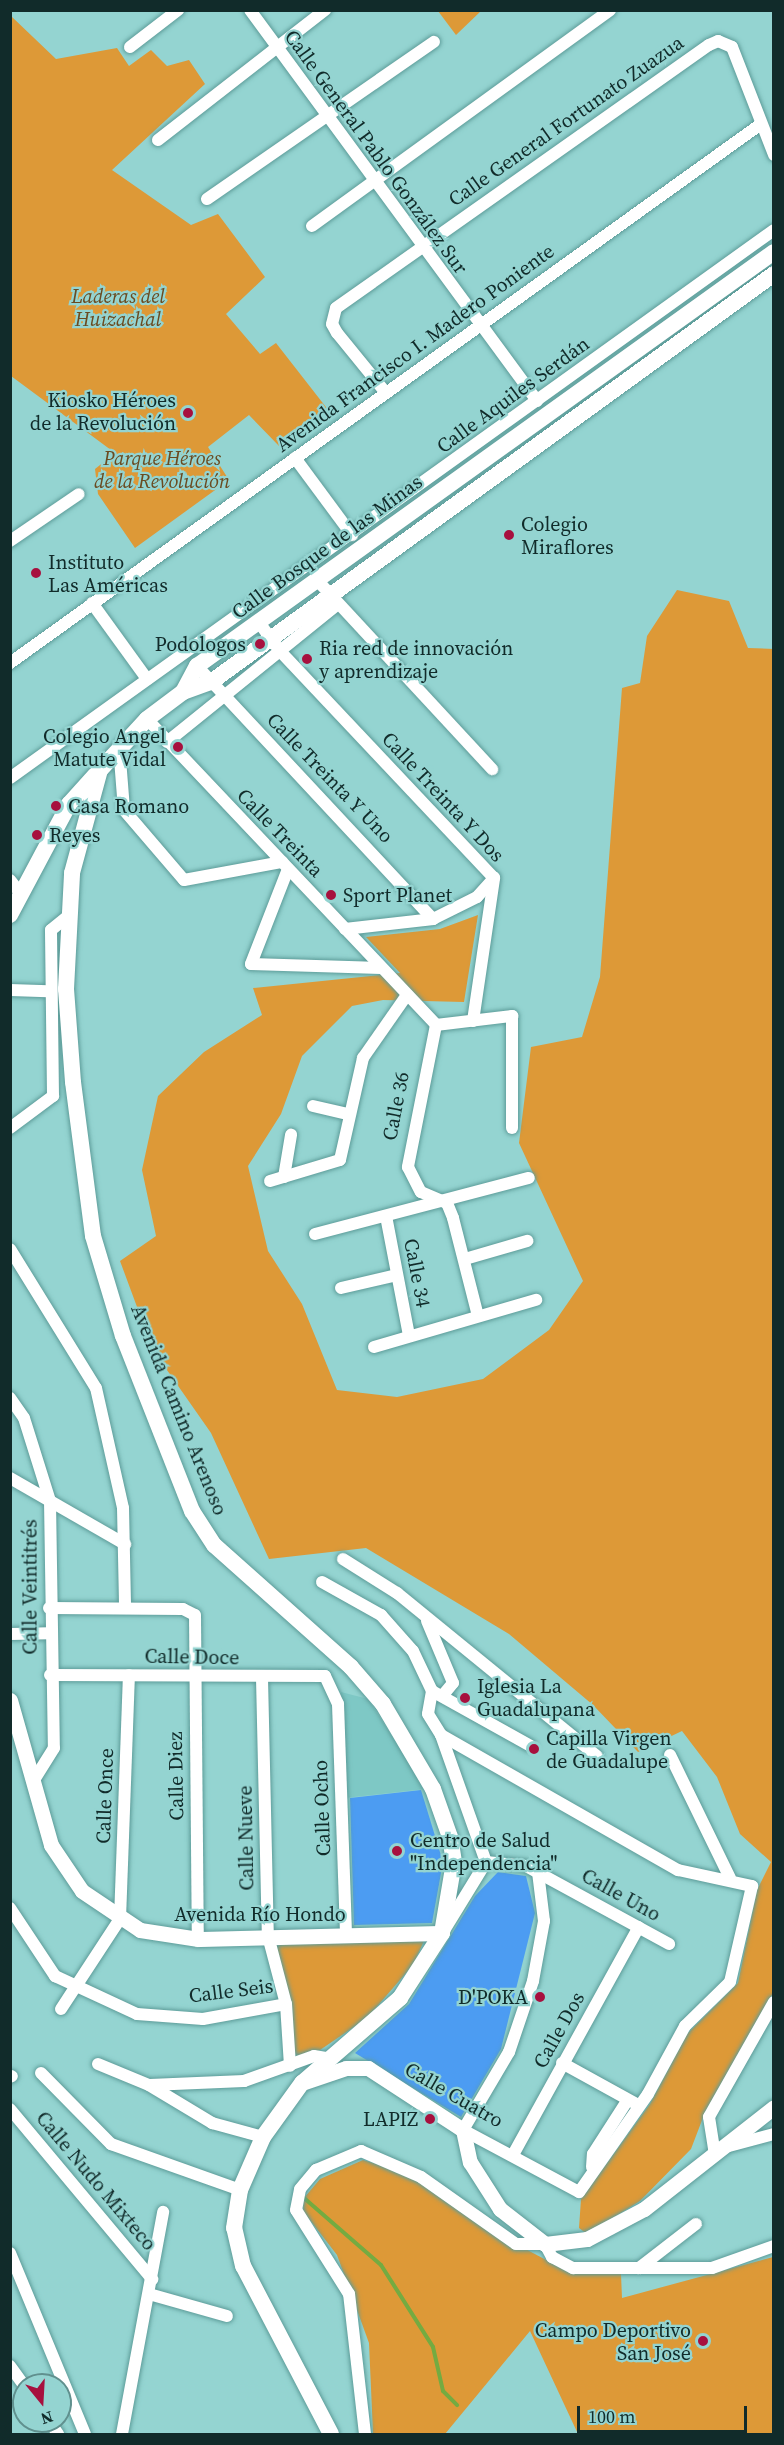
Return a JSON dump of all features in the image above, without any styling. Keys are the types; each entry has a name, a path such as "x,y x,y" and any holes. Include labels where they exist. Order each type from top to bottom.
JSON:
{"main road":[{"name":"Calle Bosque de las Minas","path":"183,692 197,666 774,252"},
{"name":"Calle Bosque de las Minas","path":"183,692 211,682 274,644 774,274"},
{"name":"Avenida Camino Arenoso","path":"183,692 147,719 119,745 100,770 82,826 67,917 66,989 93,1236 123,1336 192,1510 214,1545 351,1667 409,1743 450,1837 454,1862 442,1933 400,1998 326,2058 302,2083 264,2137 240,2190 234,2228 243,2266 331,2434"},
{"path":"10,915 16,887 69,804 100,770"}],"street":[{"path":"130,47 178,10"},
{"name":"Calle General Pablo González Sur","path":"250,10 478,326 537,401"},
{"path":"158,140 325,10"},
{"path":"312,226 371,180 610,10"},
{"name":"Calle General Fortunato Zuazua","path":"386,393 332,324 336,308 421,246 709,45 718,41 732,46 761,124"},
{"path":"207,199 325,115 434,42"},
{"path":"761,124 774,155"},
{"name":"Avenida Francisco I. Madero Poniente","path":"10,663 761,124"},
{"name":"Calle Aquiles Serdán","path":"10,778 352,536 774,230"},
{"path":"295,458 352,536"},
{"path":"10,541 79,494"},
{"path":"317,580 492,769"},
{"path":"92,603 147,679"},
{"name":"Calle Treinta Y Dos","path":"258,621 274,644 494,878 477,897 433,920 345,929"},
{"path":"167,742 224,695 274,644"},
{"name":"Calle Treinta Y Uno","path":"197,666 433,920"},
{"name":"Calle Treinta","path":"147,719 436,1025"},
{"path":"119,745 124,810 184,880 285,866 250,964 381,968"},
{"path":"473,1021 494,878"},
{"path":"10,1128 44,1107 53,1090 48,991 51,930 67,917"},
{"path":"10,990 48,991"},
{"path":"270,1181 342,1158 348,1114 363,1058 407,994"},
{"path":"436,1025 512,1016 512,1128"},
{"name":"Calle 36","path":"436,1025 407,1151 412,1182 432,1200 447,1203"},
{"path":"313,1106 348,1114"},
{"path":"284,1177 291,1135"},
{"path":"315,1234 447,1203 529,1178"},
{"path":"447,1203 465,1259 478,1316"},
{"name":"Calle 34","path":"386,1216 409,1336"},
{"path":"465,1259 527,1240"},
{"path":"10,1250 96,1388 123,1508 125,1607 49,1608"},
{"path":"341,1288 397,1275"},
{"path":"374,1347 536,1300"},
{"name":"Calle Veintitrés","path":"10,1398 24,1418 50,1501 49,1633 54,1748 35,1778"},
{"path":"10,1478 125,1544"},
{"path":"343,1560 398,1593 427,1622 450,1633 597,1755"},
{"path":"322,1582 381,1615 412,1651 437,1694 531,1746"},
{"name":"Calle Diez","path":"125,1607 192,1612 198,1939"},
{"path":"427,1622 453,1683 437,1694 428,1714 441,1736 486,1862 442,1933"},
{"path":"10,1634 49,1633"},
{"name":"Calle Doce","path":"50,1675 262,1678 325,1676 330,1682"},
{"name":"Calle Once","path":"120,1919 129,1675"},
{"name":"Calle Nueve","path":"262,1678 268,1936 286,2004 290,2066"},
{"name":"Calle Ocho","path":"330,1682 338,1704 346,1934"},
{"name":"Avenida Río Hondo","path":"10,1700 35,1778 51,1845 82,1891 120,1919 140,1930 198,1939 442,1933"},
{"path":"441,1736 678,1870 730,1878 752,1886 730,1982 685,2025 632,2103 562,2063"},
{"path":"670,1755 730,1878"},
{"name":"Calle Uno","path":"486,1862 506,1860 538,1872 669,1944"},
{"path":"538,1872 544,1921 533,1981 509,2052 463,2130 470,2162 500,2209 545,2244 552,2257 573,2268 712,2268 774,2246"},
{"name":"Calle Seis","path":"10,1908 55,1976 75,1987 148,2015 203,2019 286,2004"},
{"path":"61,2009 120,1919"},
{"name":"Calle Dos","path":"514,2153 639,1927"},
{"path":"714,2150 709,2117 774,2002"},
{"path":"149,2085 244,2081 290,2066 326,2058"},
{"path":"98,2064 149,2085 212,2124 264,2137"},
{"name":"Calle Cuatro","path":"302,2083 346,2068 368,2068 463,2130 514,2153 579,2192 592,2169 593,2154 632,2103"},
{"path":"41,2073 111,2144 240,2190"},
{"path":"365,2434 349,2294 296,2210 300,2189 316,2170 361,2151 422,2177 516,2244 545,2244 587,2239 644,2209 714,2150 774,2107"},
{"name":"Calle Nudo Mixteco","path":"10,2109 152,2279"},
{"path":"714,2150 774,2134"},
{"path":"122,2434 164,2212"},
{"path":"639,2268 696,2224"},
{"path":"10,2253 85,2434"},
{"path":"149,2294 227,2316"}],"shaded area":[{"path":"341,1692 368,1699 426,1789 345,1798"}],"green space":[{"path":"438,11 481,11 456,35"},
{"name":"Laderas del Huizachal","path":"11,16 56,59 117,48 129,66 151,50 167,66 189,60 205,84 112,170 191,225 218,214 265,277 226,314 260,354 276,343 329,411 279,446 249,415 208,447 229,480 135,548 98,494 95,469 115,453 11,376"},
{"path":"677,590 729,601 748,648 774,649 773,1993 704,2115 691,2149 640,2201 587,2234 579,2228 581,2199 650,2104 687,2034 738,1983 757,1890 771,1862 740,1834 717,1777 682,1731 638,1752 593,1705 509,1634 366,1548 269,1559 211,1433 153,1350 120,1261 156,1236 142,1170 158,1096 204,1052 262,1015 253,988 400,973 366,937 440,929 478,915 464,1002 383,1000 352,1006 302,1056 281,1114 248,1166 268,1251 302,1304 337,1390 397,1397 483,1379 549,1330 583,1281 519,1143 531,1047 582,1037 600,977 622,688 640,683 647,636"},
{"path":"428,1932 413,1965 367,2018 320,2050 295,2059 274,1939"},
{"path":"363,2160 421,2177 516,2244 567,2271 621,2274 622,2298 773,2257 773,2434 578,2434 530,2331 445,2434 373,2434 369,2343 337,2255 303,2211 304,2198 320,2179"}],"building":[{"name":"Centro de Salud \"Independencia\"","path":"421,1790 443,1862 432,1923 354,1925 350,1798"},
{"path":"498,1872 526,1876 535,1913 501,2049 461,2117 355,2053 409,2004 475,1896"}],"waterway":[{"path":"304,2198 381,2265 433,2347 443,2391 457,2405"}],"place":[{"name":"Kiosko Héroes de la Revolución","path":"188,413"},
{"name":"Colegio Miraflores","path":"509,535"},
{"name":"Instituto Las Américas","path":"36,573"},
{"name":"Podologos","path":"260,644"},
{"name":"Ria red de innovación y aprendizaje","path":"307,659"},
{"name":"Colegio Angel Matute Vidal","path":"178,747"},
{"name":"Casa Romano","path":"56,806"},
{"name":"Reyes","path":"37,835"},
{"name":"Sport Planet","path":"331,895"},
{"name":"Iglesia La Guadalupana","path":"465,1698"},
{"name":"Capilla Virgen de Guadalupe","path":"534,1749"},
{"name":"Centro de Salud \"Independencia\"","path":"397,1851"},
{"name":"D'POKA","path":"540,1997"},
{"name":"LAPIZ","path":"430,2119"},
{"name":"Campo Deportivo San José","path":"703,2341"}],"park label":[{"name":"Parque Héroes de la Revolución","path":"162,470"}]}
